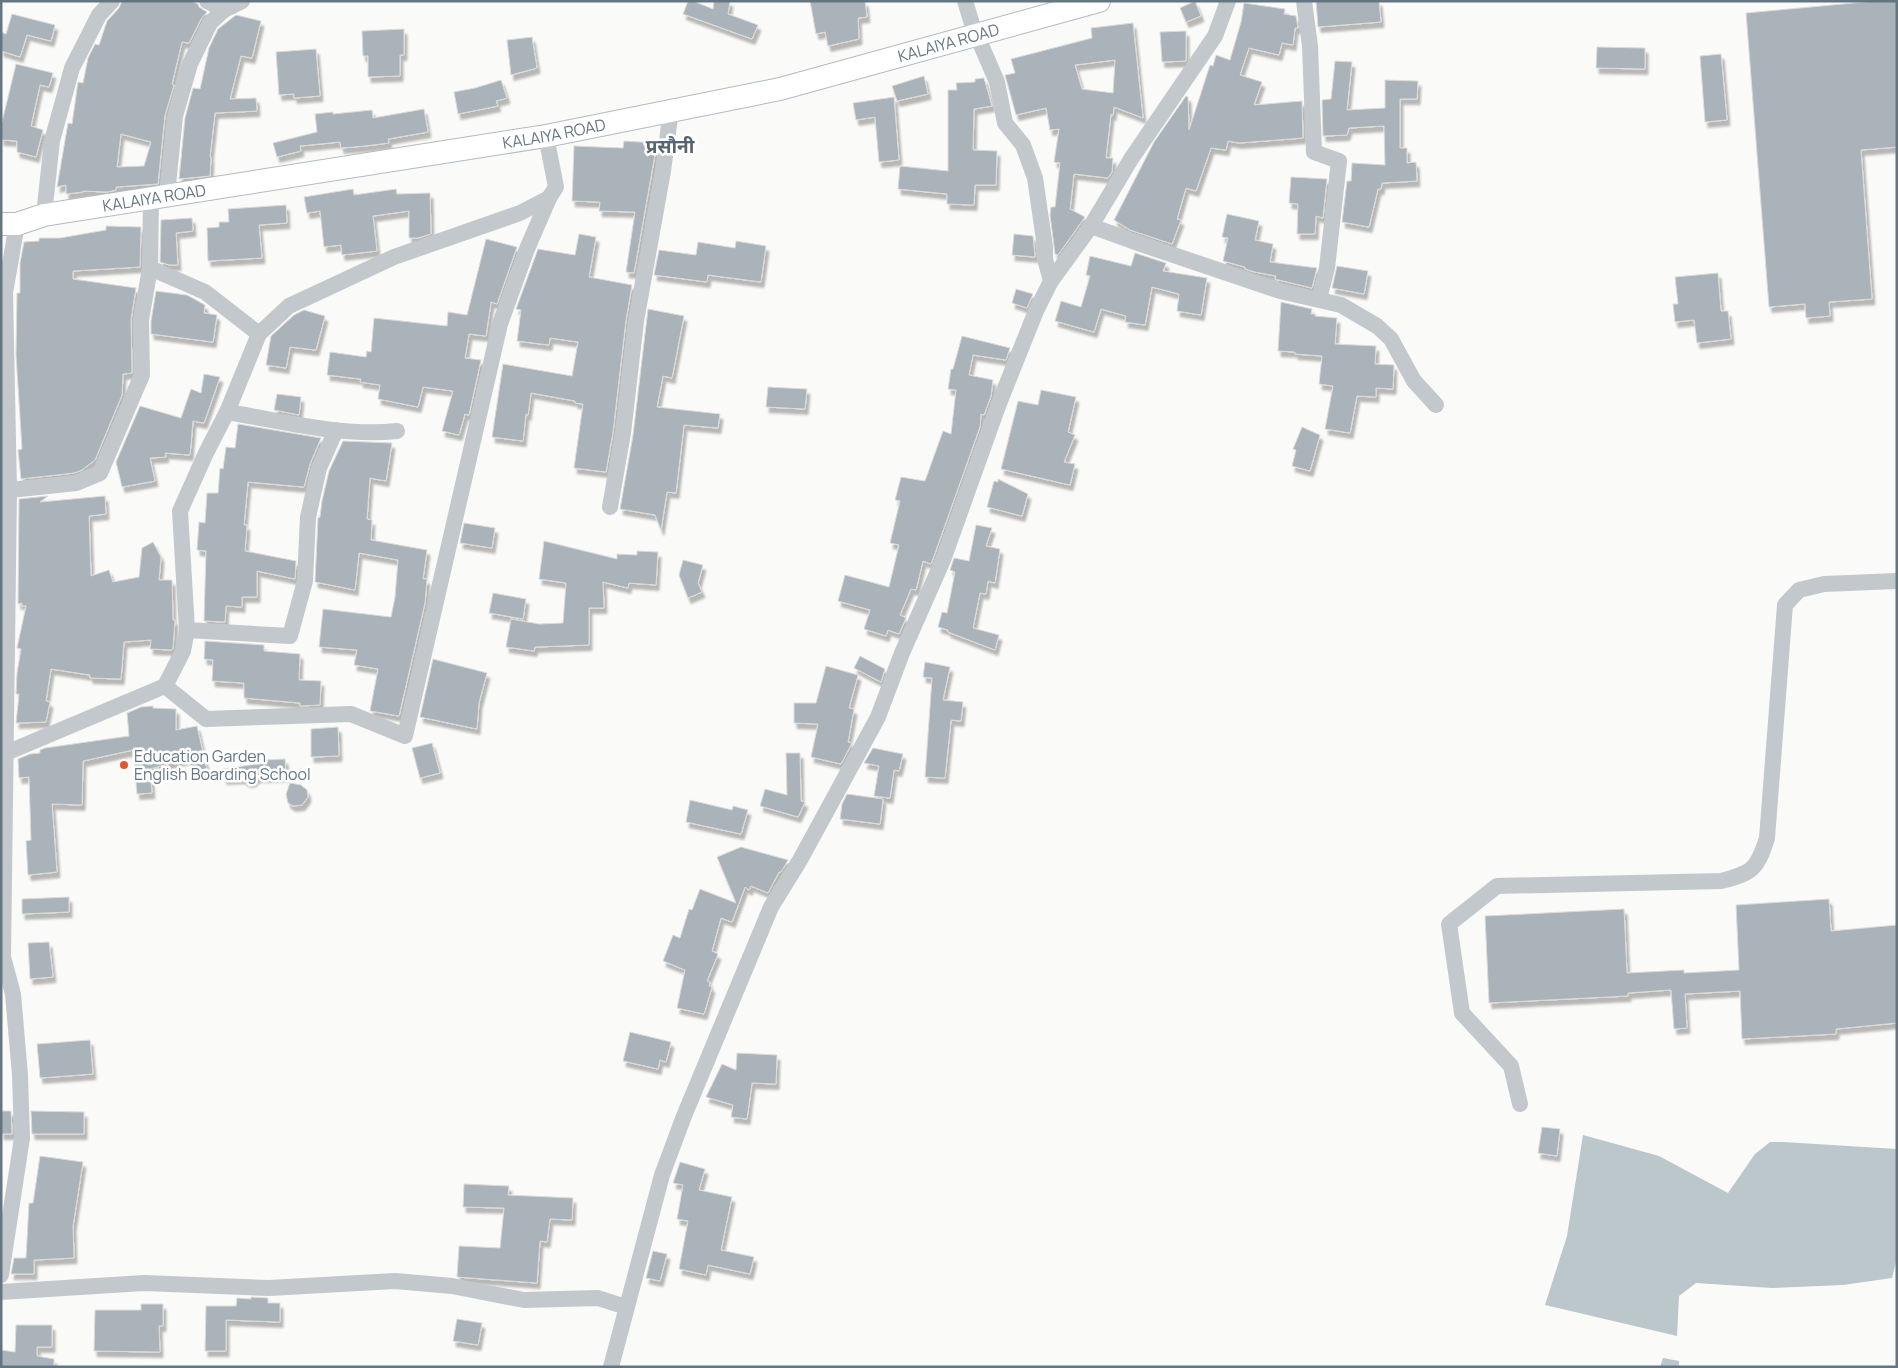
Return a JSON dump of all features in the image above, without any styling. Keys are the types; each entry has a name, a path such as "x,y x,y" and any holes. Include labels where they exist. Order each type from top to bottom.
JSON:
{"main road":[{"name":"KALAIYA ROAD","path":"9,224 44,215 546,136 780,89 978,36 1099,1"}],"street":[{"path":"44,215 52,142 72,68 99,15 112,1"},
{"path":"207,1 224,10"},
{"path":"5,491 76,483 100,473 142,375 141,320 159,197 175,116 190,64 210,23 224,10 242,1"},
{"path":"966,1 972,24 997,82 1005,123 1023,145 1035,178 1045,259 1051,280"},
{"path":"611,1367 662,1175 684,1116 771,907 800,860 878,717 902,653 943,560 998,406 1036,311 1051,280 1091,226 1130,160 1215,36 1228,1"},
{"path":"1304,1 1310,46 1314,152 1339,161 1327,268 1319,299"},
{"path":"610,507 623,433 636,321 663,171 671,110"},
{"path":"164,686 206,719 351,714 405,736 500,324 527,249 549,198 556,187 546,136"},
{"path":"6,753 164,686 183,651 187,630 180,511 227,412 259,334 290,306 394,257 520,213 549,198"},
{"path":"1,1274 22,1138 20,1075 13,994 2,957 6,753 4,725 5,293 9,224"},
{"path":"1091,226 1280,291 1319,299 1341,306 1377,326 1391,339 1414,381 1436,405"},
{"path":"150,268 205,292 259,334"},
{"path":"227,412 371,434 397,431"},
{"path":"187,630 290,636 305,582 308,517 319,468 336,430"},
{"path":"1520,1104 1511,1066 1462,1013 1449,924 1497,886 1721,881 1746,874 1760,860 1767,838 1785,605 1799,590 1824,584 1897,581"},
{"path":"1,1292 144,1283 269,1288 395,1281 452,1286 524,1300 598,1298 626,1308"}],"shaded area":[{"path":"1583,1135 1659,1156 1728,1193 1755,1154 1770,1142 1897,1149 1897,1258 1892,1278 1843,1285 1772,1288 1696,1283 1679,1296 1677,1336 1545,1305 1567,1236"},
{"path":"1663,1358 1679,1361 1679,1367 1660,1367"}],"building":[{"path":"122,1 191,1 207,12 201,19 189,43 182,42 172,84 174,85 165,115 158,184 116,187 116,190 107,192 83,191 66,194 66,185 57,187 68,123 72,124 78,82 83,83 88,58 95,44 99,45 107,21 119,8","holes":["121,134 151,142 144,166 117,167"]},
{"path":"688,1 693,1 713,9 714,1 730,1 728,14 758,25 752,39 683,14"},
{"path":"810,1 865,1 867,17 858,18 859,39 828,46 825,32 816,34"},
{"path":"1195,1 1201,16 1186,22 1180,8"},
{"path":"1316,1 1379,1 1381,22 1318,27"},
{"path":"1875,1 1897,1 1897,147 1861,150 1872,299 1829,302 1830,316 1806,318 1805,304 1769,307 1746,13"},
{"path":"1244,3 1285,9 1284,14 1296,16 1298,28 1295,28 1293,45 1282,43 1279,55 1249,48 1240,75 1262,82 1254,105 1302,101 1303,138 1239,143 1228,141 1226,150 1211,148 1196,191 1186,188 1177,219 1181,220 1172,244 1130,230 1114,220 1154,142 1186,96 1188,97 1189,130 1210,65 1213,66 1216,55 1230,60 1241,22"},
{"path":"12,14 55,25 51,41 27,35 20,57 1,51 1,32 6,34"},
{"path":"236,15 261,21 252,58 241,56 230,99 256,98 257,111 215,113 210,157 210,176 179,179 185,118 193,88 200,89 209,48 218,29"},
{"path":"1133,23 1143,118 1114,107 1113,115 1111,114 1106,158 1113,158 1112,172 1108,178 1074,174 1070,209 1085,217 1058,255 1055,254 1050,215 1051,207 1055,207 1060,163 1054,162 1059,129 1050,130 1046,108 1016,115 1005,75 1015,73 1011,59 1092,38 1091,28","holes":["1115,60 1113,93 1082,89 1075,65"]},
{"path":"404,29 404,55 400,55 400,76 368,77 368,56 363,56 362,31"},
{"path":"1186,31 1186,61 1162,62 1160,32"},
{"path":"532,37 537,68 511,75 507,40"},
{"path":"1597,47 1645,48 1645,69 1596,68"},
{"path":"316,49 320,96 294,98 294,94 279,95 276,52"},
{"path":"1721,54 1727,120 1705,122 1700,56"},
{"path":"1335,61 1352,62 1347,110 1385,108 1385,80 1418,81 1417,99 1400,99 1400,148 1407,148 1407,163 1416,162 1417,181 1382,183 1381,189 1378,189 1369,227 1342,222 1347,181 1351,181 1352,163 1385,165 1384,126 1349,128 1347,135 1323,136 1322,100 1331,99"},
{"path":"16,64 53,73 49,87 40,85 31,126 43,130 36,157 17,152 17,141 1,140 1,126"},
{"path":"924,76 928,94 897,101 892,86"},
{"path":"984,78 992,106 974,109 973,150 997,151 996,185 975,185 974,205 947,204 947,194 898,189 900,166 948,171 948,90 957,90 956,83 975,82 975,79"},
{"path":"501,80 507,98 496,101 498,106 458,114 454,92"},
{"path":"894,97 899,160 879,162 875,117 856,120 853,103"},
{"path":"424,109 428,132 388,139 389,143 341,148 340,142 300,146 301,151 277,157 273,143 317,132 315,114 372,110 373,118"},
{"path":"624,141 657,143 634,273 626,272 635,212 599,211 600,202 572,201 574,146 623,148"},
{"path":"1291,177 1327,179 1323,218 1316,216 1315,234 1297,234 1298,204 1289,203"},
{"path":"353,189 354,195 396,189 397,194 430,193 431,234 418,238 409,238 409,211 373,216 377,251 342,255 341,245 324,247 320,211 307,213 304,197"},
{"path":"286,205 287,223 259,225 262,258 208,261 207,228 219,227 219,222 229,222 228,209"},
{"path":"1227,214 1259,221 1255,240 1273,244 1270,262 1317,268 1312,288 1275,279 1276,276 1255,272 1223,261 1228,238 1222,237"},
{"path":"192,218 193,231 176,233 178,265 160,262 161,220"},
{"path":"106,226 141,227 140,267 73,271 73,279 136,288 131,320 132,373 123,374 122,395 95,460 82,470 74,473 21,479 18,450 22,449 16,355 17,293 20,293 20,263 24,242 39,241 39,238 60,238 106,230"},
{"path":"579,234 596,237 589,277 632,285 606,472 574,468 583,404 575,403 575,401 531,393 523,441 492,437 503,364 572,376 578,342 550,338 549,345 517,341 521,310 516,309 538,249 575,255"},
{"path":"1014,234 1033,236 1035,257 1012,255"},
{"path":"486,239 517,247 497,304 491,302 486,336 469,334 465,358 481,360 469,415 465,414 459,435 442,431 453,391 423,387 418,407 378,399 380,385 360,382 361,379 327,375 330,352 366,357 367,351 371,352 374,318 447,326 448,312 467,315"},
{"path":"736,241 766,246 761,282 708,275 707,282 654,275 659,250 696,255 698,242 735,248"},
{"path":"1135,253 1166,263 1163,271 1207,278 1201,315 1177,311 1179,294 1152,287 1145,325 1125,322 1126,316 1101,309 1094,332 1055,321 1061,301 1081,307 1090,276 1086,275 1090,256 1131,266"},
{"path":"1337,266 1368,271 1364,294 1332,288"},
{"path":"1718,273 1721,311 1728,311 1731,339 1697,343 1694,320 1675,322 1673,304 1678,304 1675,277"},
{"path":"1016,289 1033,294 1027,308 1012,303"},
{"path":"156,291 187,295 205,305 204,313 217,315 213,342 151,334 151,321"},
{"path":"1281,302 1312,309 1311,314 1315,314 1315,316 1337,318 1335,344 1376,346 1375,364 1394,365 1393,389 1376,388 1376,397 1357,396 1350,433 1325,429 1333,386 1319,384 1322,356 1278,351"},
{"path":"648,309 684,316 672,378 663,376 657,407 720,414 718,428 684,425 676,493 667,492 661,530 655,515 620,509 633,435"},
{"path":"304,310 325,316 316,350 290,347 286,368 266,365 271,336 294,315"},
{"path":"962,336 1010,348 1006,360 973,355 969,375 993,380 991,396 984,415 981,414 980,427 931,564 923,561 916,590 911,589 900,615 906,618 899,634 888,630 886,636 864,629 870,610 838,601 845,575 889,587 899,545 890,543 900,501 895,500 901,477 925,481 943,431 951,434 956,390 948,389 951,369 953,369"},
{"path":"204,374 220,377 204,423 193,421 190,455 165,453 166,457 150,458 155,481 122,487 116,462 140,406 181,418 191,389 201,393"},
{"path":"768,387 807,389 805,409 766,407"},
{"path":"1041,390 1076,397 1068,432 1075,435 1064,462 1075,464 1070,485 1001,469 1018,401 1038,405"},
{"path":"277,394 301,397 299,415 274,410"},
{"path":"238,424 321,438 310,464 304,487 248,482 244,525 247,525 245,551 296,561 295,579 257,571 257,597 242,597 242,607 226,606 225,622 204,621 206,551 197,550 199,522 205,523 207,493 218,493 220,468 223,469 226,447 235,448"},
{"path":"1302,427 1320,435 1310,471 1292,466 1296,450 1293,449"},
{"path":"343,441 392,443 386,481 370,478 367,519 372,520 371,540 427,550 423,579 427,579 425,603 399,716 370,711 378,669 354,665 357,650 319,647 323,609 391,617 395,597 398,560 359,553 355,590 315,582 318,518 320,517 329,471"},
{"path":"998,479 1028,494 1022,516 987,507 994,481 998,482"},
{"path":"48,496 40,502 105,496 106,514 89,516 91,576 109,570 113,582 139,577 142,548 153,542 161,557 159,580 172,580 173,620 175,620 173,648 172,650 150,649 151,640 124,642 121,679 90,678 90,675 51,669 46,701 50,702 46,722 16,723 19,694 16,694 17,673 21,649 17,648 26,606 22,606 22,603 18,604 19,499"},
{"path":"464,523 495,528 492,548 460,543"},
{"path":"976,525 992,528 986,546 1000,549 995,583 988,581 986,594 980,593 973,628 999,635 995,650 938,627 942,612 947,613 955,572 950,570 954,558 969,561"},
{"path":"544,541 617,559 617,554 637,555 637,551 658,552 656,585 629,583 628,588 603,582 604,608 589,608 589,645 535,647 534,651 506,647 511,619 539,624 563,623 566,583 539,579"},
{"path":"683,560 703,565 698,583 702,592 688,598 679,575"},
{"path":"493,593 526,599 523,619 489,613"},
{"path":"205,641 264,645 264,651 300,654 299,680 321,681 320,705 300,706 300,703 244,698 244,683 212,681 213,660 204,659"},
{"path":"860,656 885,669 881,682 854,668"},
{"path":"433,659 487,673 479,703 477,729 420,717"},
{"path":"925,662 950,667 943,700 963,702 961,721 951,720 945,778 925,777 932,678 923,677"},
{"path":"826,666 858,675 849,708 854,709 848,742 852,743 841,764 811,757 818,724 794,723 794,703 816,703"},
{"path":"153,706 153,708 176,709 176,730 197,726 207,770 193,773 189,758 150,769 152,793 137,794 133,750 83,761 82,805 52,804 57,872 28,875 26,841 31,840 29,777 19,778 18,759 30,754 40,753 40,750 45,748 129,736 127,713 141,707"},
{"path":"338,727 339,756 311,757 311,729"},
{"path":"432,743 440,773 420,778 412,748"},
{"path":"873,748 903,754 899,771 894,770 890,798 874,796 879,766 864,763"},
{"path":"786,753 800,753 801,801 805,802 798,817 760,806 765,789 787,795"},
{"path":"285,759 286,776 257,777 253,781 248,782 242,778 224,779 223,769 263,763 263,760"},
{"path":"290,783 301,785 307,790 308,797 302,805 293,806 288,803 286,794"},
{"path":"847,794 883,799 880,824 840,819 842,804"},
{"path":"690,800 732,810 733,806 748,810 741,834 686,822"},
{"path":"741,847 788,860 768,893 751,886 749,890 745,887 732,922 721,918 712,951 718,954 707,981 710,982 709,986 712,987 704,1014 677,1008 685,970 663,961 673,935 680,938 689,909 692,910 700,889 736,903 717,857"},
{"path":"69,897 69,912 22,914 22,899"},
{"path":"1829,899 1831,931 1897,925 1897,1023 1836,1029 1836,1034 1742,1039 1740,991 1685,994 1687,1028 1674,1029 1671,990 1628,993 1628,996 1489,1003 1485,916 1624,909 1627,973 1684,970 1684,973 1739,970 1736,905"},
{"path":"49,942 53,977 30,979 28,943"},
{"path":"630,1032 671,1042 666,1062 660,1060 658,1069 623,1061"},
{"path":"90,1040 93,1074 40,1078 37,1044"},
{"path":"737,1053 777,1055 776,1084 752,1083 747,1119 731,1117 733,1105 706,1097 722,1064 736,1070"},
{"path":"1,1111 11,1111 12,1134 1,1134"},
{"path":"31,1111 84,1112 84,1134 32,1134"},
{"path":"1542,1127 1560,1129 1557,1156 1538,1153"},
{"path":"40,1156 83,1162 73,1226 74,1258 34,1260 34,1274 11,1274 14,1258 26,1258 29,1203 33,1203"},
{"path":"680,1162 705,1169 699,1190 732,1197 721,1250 754,1257 750,1274 708,1265 706,1275 679,1269 688,1221 677,1219 683,1185 673,1183"},
{"path":"464,1184 509,1186 508,1195 573,1198 572,1220 550,1219 547,1242 540,1241 537,1283 457,1277 459,1246 500,1248 504,1208 463,1207"},
{"path":"653,1251 667,1254 660,1281 646,1278"},
{"path":"251,1297 268,1298 268,1303 280,1303 280,1322 226,1320 226,1351 205,1351 206,1306 236,1306 237,1298 251,1299"},
{"path":"141,1304 163,1304 163,1326 159,1326 160,1352 94,1351 95,1310 141,1310"},
{"path":"457,1319 482,1323 478,1345 453,1341"},
{"path":"16,1325 52,1325 52,1347 37,1347 37,1356 54,1359 54,1367 1,1367 1,1350 15,1352"}],"place":[{"name":"Education Garden English Boarding School","path":"124,765"}],"district":[{"name":"प्रसौनी","path":"670,146"}]}
